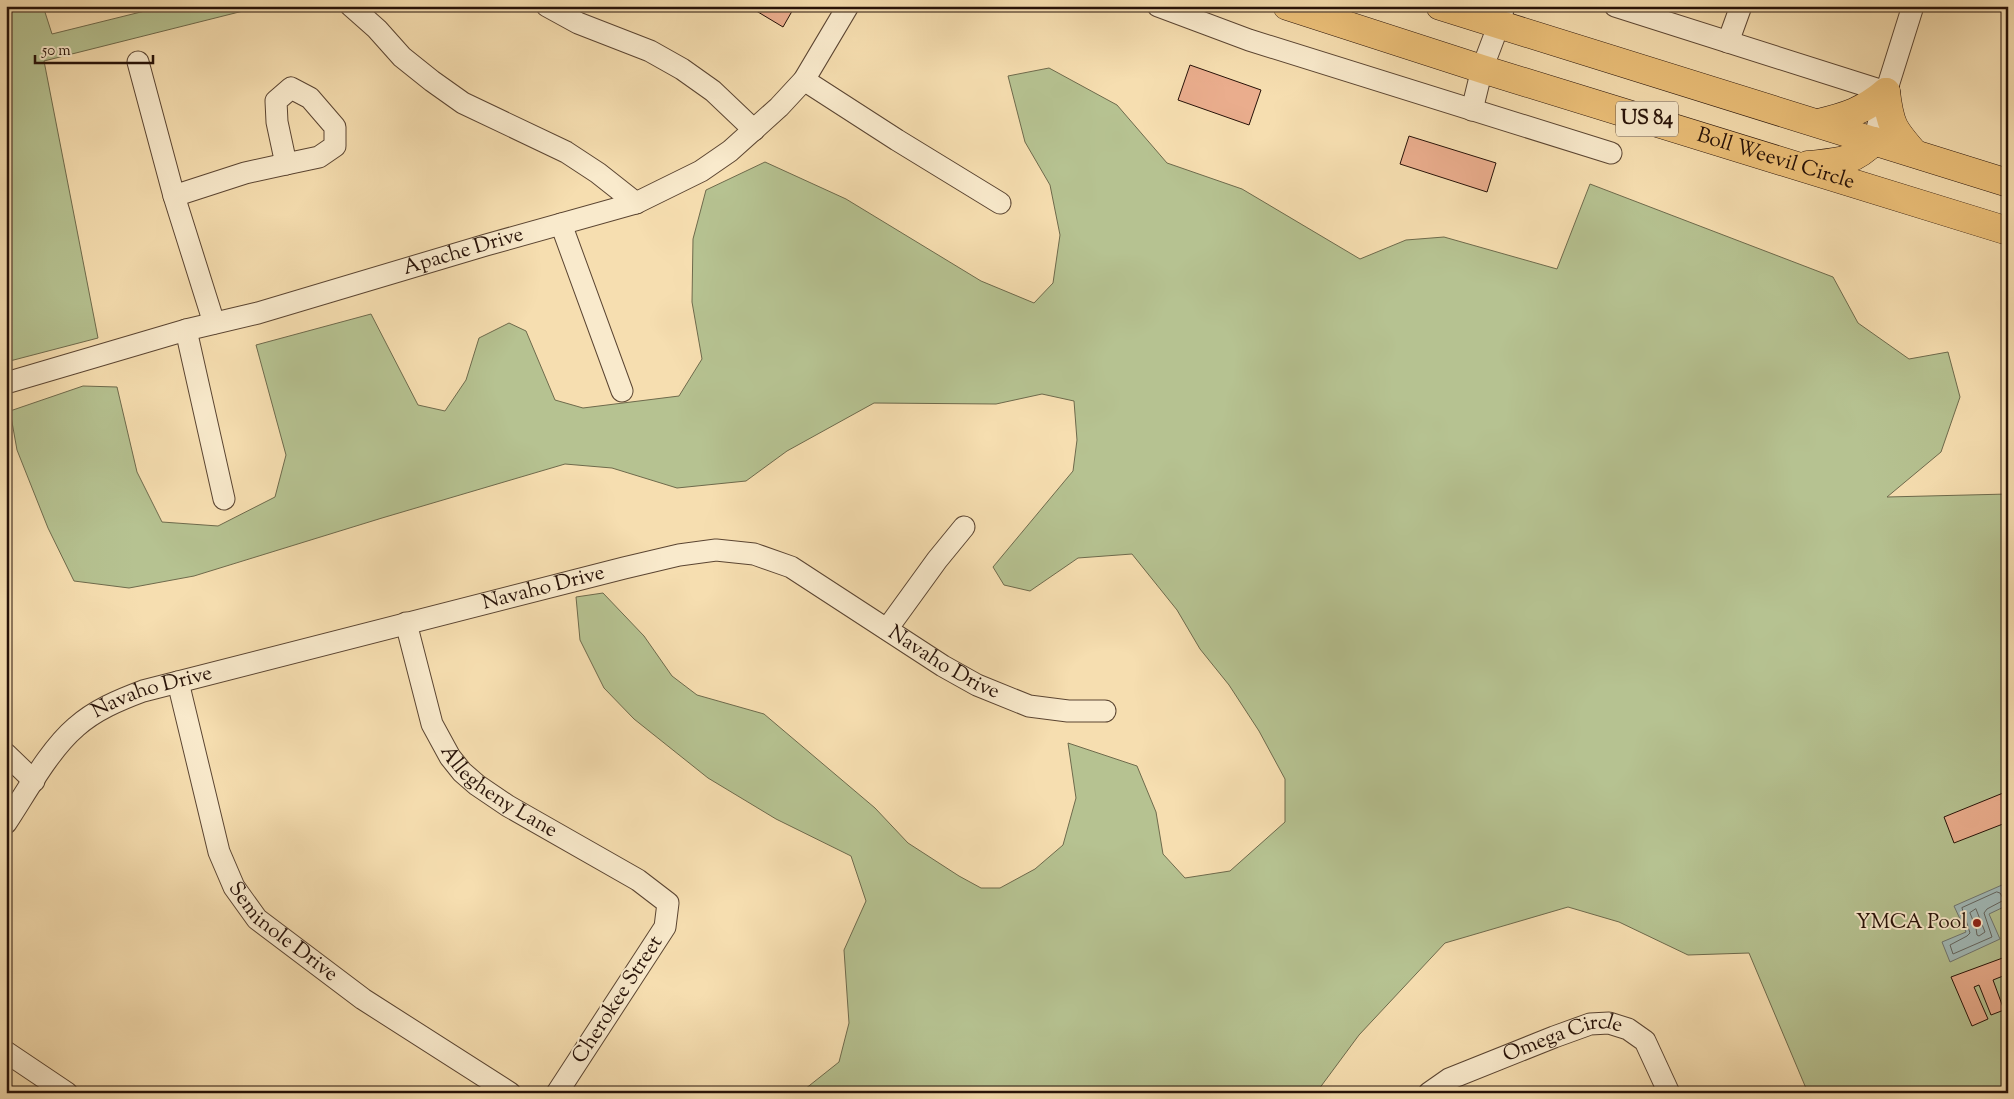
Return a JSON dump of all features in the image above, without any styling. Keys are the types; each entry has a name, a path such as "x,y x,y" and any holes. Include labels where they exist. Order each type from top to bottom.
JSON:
{"highway":[{"name":"Boll Weevil Circle","path":"1287,6 1468,62 1482,69 2008,231"},
{"name":"US 84","path":"1440,6 1502,15 1818,124 2008,183"},
{"path":"1818,124 1849,115 1869,106 1886,92"},
{"path":"1886,92 1889,117 1895,132 1914,153"},
{"path":"1799,166 1846,160 1863,152 1874,141"}],"street":[{"path":"351,6 402,57 463,103 566,152 598,173 636,203"},
{"path":"547,6 578,23 650,51 682,69 713,91 754,130"},
{"name":"Apache Drive","path":"6,384 186,330 258,313 636,203 701,171 730,151 779,107 804,80 848,6"},
{"path":"1158,6 1249,40 1611,153"},
{"path":"1615,6 1641,10 1728,42 1886,92"},
{"path":"1728,42 1741,6"},
{"path":"1874,141 1886,92 1913,6"},
{"path":"1472,110 1482,69 1502,15"},
{"path":"138,62 174,196 214,323"},
{"path":"804,80 1000,203"},
{"path":"174,196 245,173 286,164"},
{"path":"561,224 622,391"},
{"path":"186,330 224,499"},
{"path":"887,629 937,560 964,527"},
{"name":"Navaho Drive","path":"6,823 57,749 75,728 107,706 143,690 679,555 716,550 754,554 791,567 943,666 968,680 1029,706 1068,711 1105,711"},
{"name":"Allegheny Lane","path":"406,623 432,724 450,757 462,772 477,785 508,806 630,875 655,891 668,903"},
{"name":"Seminole Drive","path":"178,682 219,852 234,887 257,919 363,999 510,1093"},
{"path":"6,754 34,781"},
{"name":"Cherokee Street","path":"557,1093 665,926 668,903"},
{"name":"Omega Circle","path":"1429,1093 1449,1079 1554,1037 1590,1024 1609,1023 1628,1029 1645,1041 1670,1093"},
{"path":"6,1052 67,1093"}],"green space":[{"path":"6,6 43,6 52,34 165,6 263,6 44,61 98,338 6,362"},
{"path":"1049,68 1117,105 1167,163 1242,189 1360,259 1406,240 1444,237 1557,269 1590,184 1833,277 1858,323 1909,359 1948,352 1960,397 1941,452 1887,497 2008,494 2008,1093 1808,1093 1749,953 1688,955 1619,922 1568,907 1445,943 1359,1035 1316,1093 800,1093 839,1062 849,1023 844,950 866,901 851,856 776,819 708,778 634,719 604,688 580,640 576,597 603,593 644,636 672,676 697,695 764,714 875,808 908,843 981,888 1000,888 1035,869 1063,845 1076,798 1068,743 1137,766 1156,812 1163,854 1185,878 1230,871 1285,822 1285,779 1259,731 1229,685 1200,649 1177,610 1132,554 1078,558 1030,591 1004,585 993,567 1073,471 1077,440 1074,401 1042,394 996,404 874,403 787,451 746,481 677,488 612,468 565,464 194,576 129,588 74,581 48,528 17,450 10,411 83,386 117,387 137,472 162,522 218,526 275,497 286,455 256,345 371,314 418,405 445,411 466,380 479,338 509,323 526,331 555,400 583,408 679,396 702,359 692,302 693,239 706,190 765,162 846,199 981,281 1034,303 1053,283 1060,235 1050,185 1025,142 1008,76"}],"water":[{"name":"YMCA Pool","path":"2002,885 2008,897 2008,905 1989,914 2000,939 1950,962 1942,942 1966,932 1954,906"}],"building":[{"path":"748,6 795,6 783,27"},
{"path":"1190,65 1261,90 1249,125 1178,100"},
{"path":"1409,136 1496,163 1487,192 1400,164"},
{"path":"2008,791 2008,822 1954,843 1944,817"},
{"path":"2008,956 2008,974 1993,980 2004,1010 1991,1015 1979,985 1974,987 1988,1019 1972,1026 1951,977"}],"place":[{"name":"YMCA Pool","path":"1977,923"}]}
